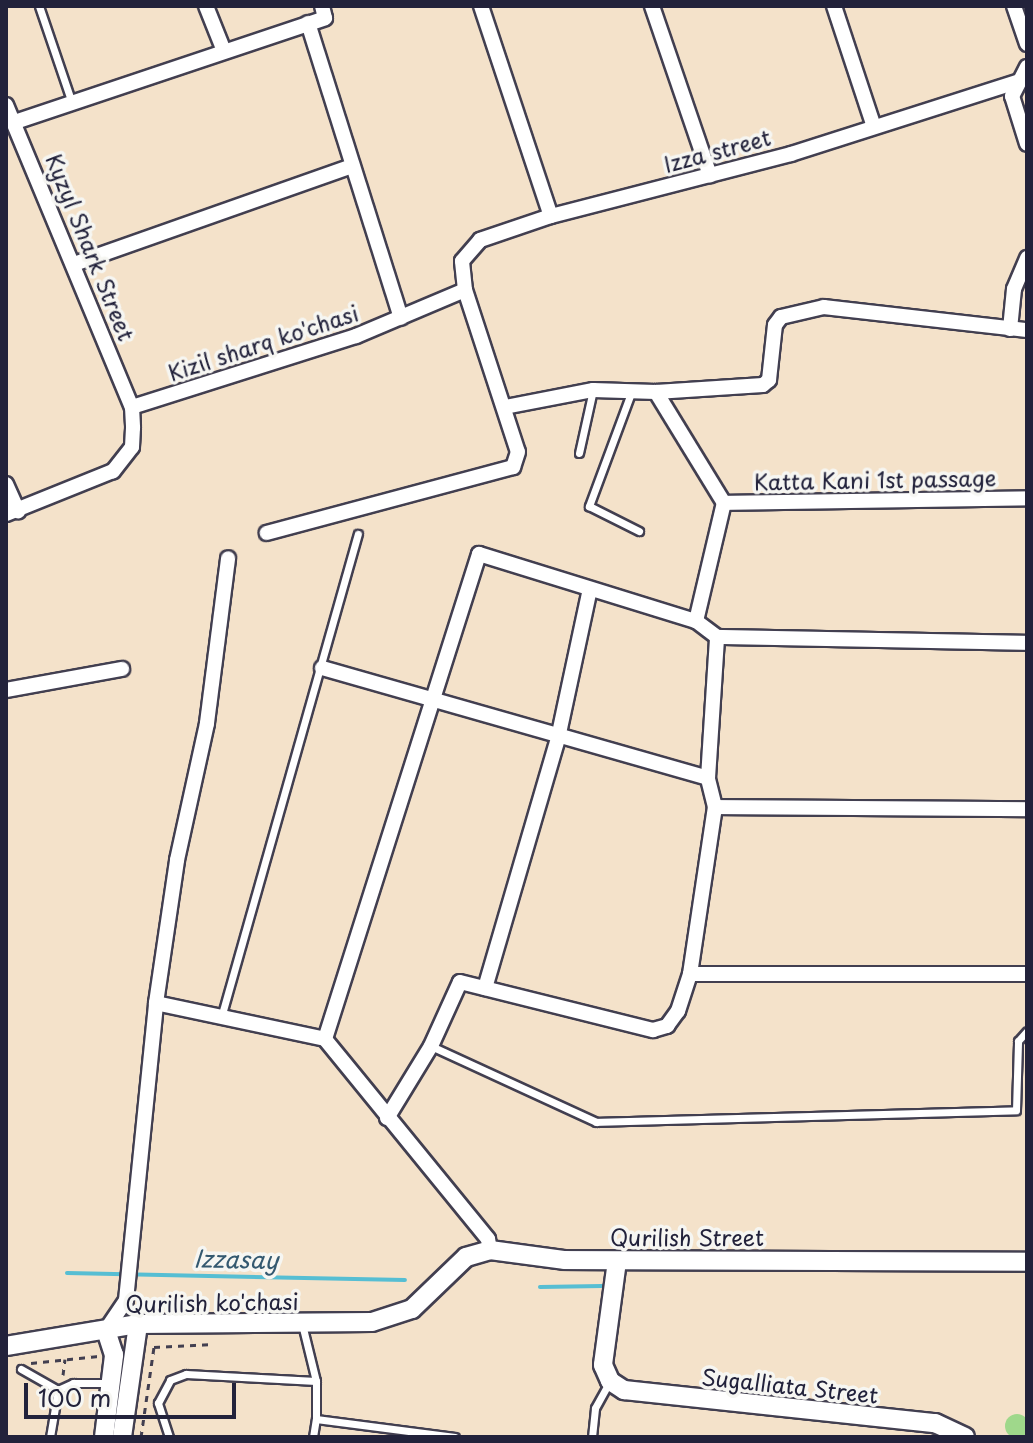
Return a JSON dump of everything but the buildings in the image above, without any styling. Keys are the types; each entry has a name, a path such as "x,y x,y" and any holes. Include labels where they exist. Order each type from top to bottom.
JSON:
{"street":[{"path":"206,6 224,51"},
{"path":"15,122 325,18 322,6"},
{"path":"481,6 551,216"},
{"path":"652,6 710,175"},
{"path":"834,6 873,124"},
{"path":"1014,6 1027,44"},
{"path":"308,23 401,318"},
{"path":"1027,67 1012,96 1027,144"},
{"name":"Izza street","path":"465,290 460,275 467,249 551,216 710,175 1020,81"},
{"name":"Kyzyl Shark Street","path":"6,105 132,407"},
{"path":"74,264 352,166"},
{"path":"1010,329 1014,289 1027,258"},
{"path":"267,533 513,467 518,452 465,290"},
{"name":"Kizil sharq ko'chasi","path":"132,407 401,318 465,290"},
{"path":"505,407 593,390 631,393 763,385 769,380 775,325 781,317 824,307 1027,330"},
{"path":"656,392 724,503 696,621"},
{"path":"6,484 12,512 113,471 132,447 132,407"},
{"name":"Katta Kani 1st passage","path":"724,503 1027,498"},
{"path":"325,1039 479,554 696,621 717,637 1027,643"},
{"path":"122,1437 138,1324 126,1294 126,1271 156,1003 177,860 207,723 228,558"},
{"path":"485,988 558,738 590,589"},
{"path":"387,1118 431,1046 460,982 653,1030 667,1026 678,1011 690,974 715,807 708,778 717,637"},
{"path":"322,668 558,738 708,778"},
{"path":"6,690 122,669"},
{"path":"715,807 1027,809"},
{"path":"690,974 1027,974"},
{"path":"156,1003 222,1014 325,1039 488,1239 490,1250"},
{"name":"Qurilish Street","path":"490,1250 617,1261 1027,1262"},
{"name":"Qurilish ko'chasi","path":"6,1346 138,1324 372,1322 400,1314 434,1292 466,1257 490,1250"},
{"path":"610,1381 603,1365 604,1332 617,1261"},
{"path":"104,1437 114,1355 106,1330 126,1294"},
{"name":"Sugalliata Street","path":"610,1381 638,1394 935,1423 965,1437"}],"lane":[{"path":"39,6 72,103"},
{"path":"579,453 593,390"},
{"path":"631,393 589,506 639,531"},
{"path":"222,1014 358,534"},
{"path":"431,1046 596,1122 1016,1110 1018,1041 1027,1031"},
{"path":"302,1324 316,1381 313,1437"},
{"path":"21,1366 58,1390"},
{"path":"169,1437 158,1403 170,1380 186,1374 316,1381"},
{"path":"592,1437 595,1408 610,1381"},
{"path":"58,1390 73,1383 111,1383"},
{"path":"50,1437 58,1390"},
{"path":"316,1419 455,1437"}],"path":[{"path":"21,1366 101,1356"}],"green space":[{"path":"1017,1414 1028,1421 1029,1426 1022,1437 1017,1438 1006,1431 1005,1426 1012,1415"}],"waterway":[{"name":"Izzasay","path":"67,1273 405,1280"},
{"name":"Izzasay","path":"540,1287 602,1286"}]}
